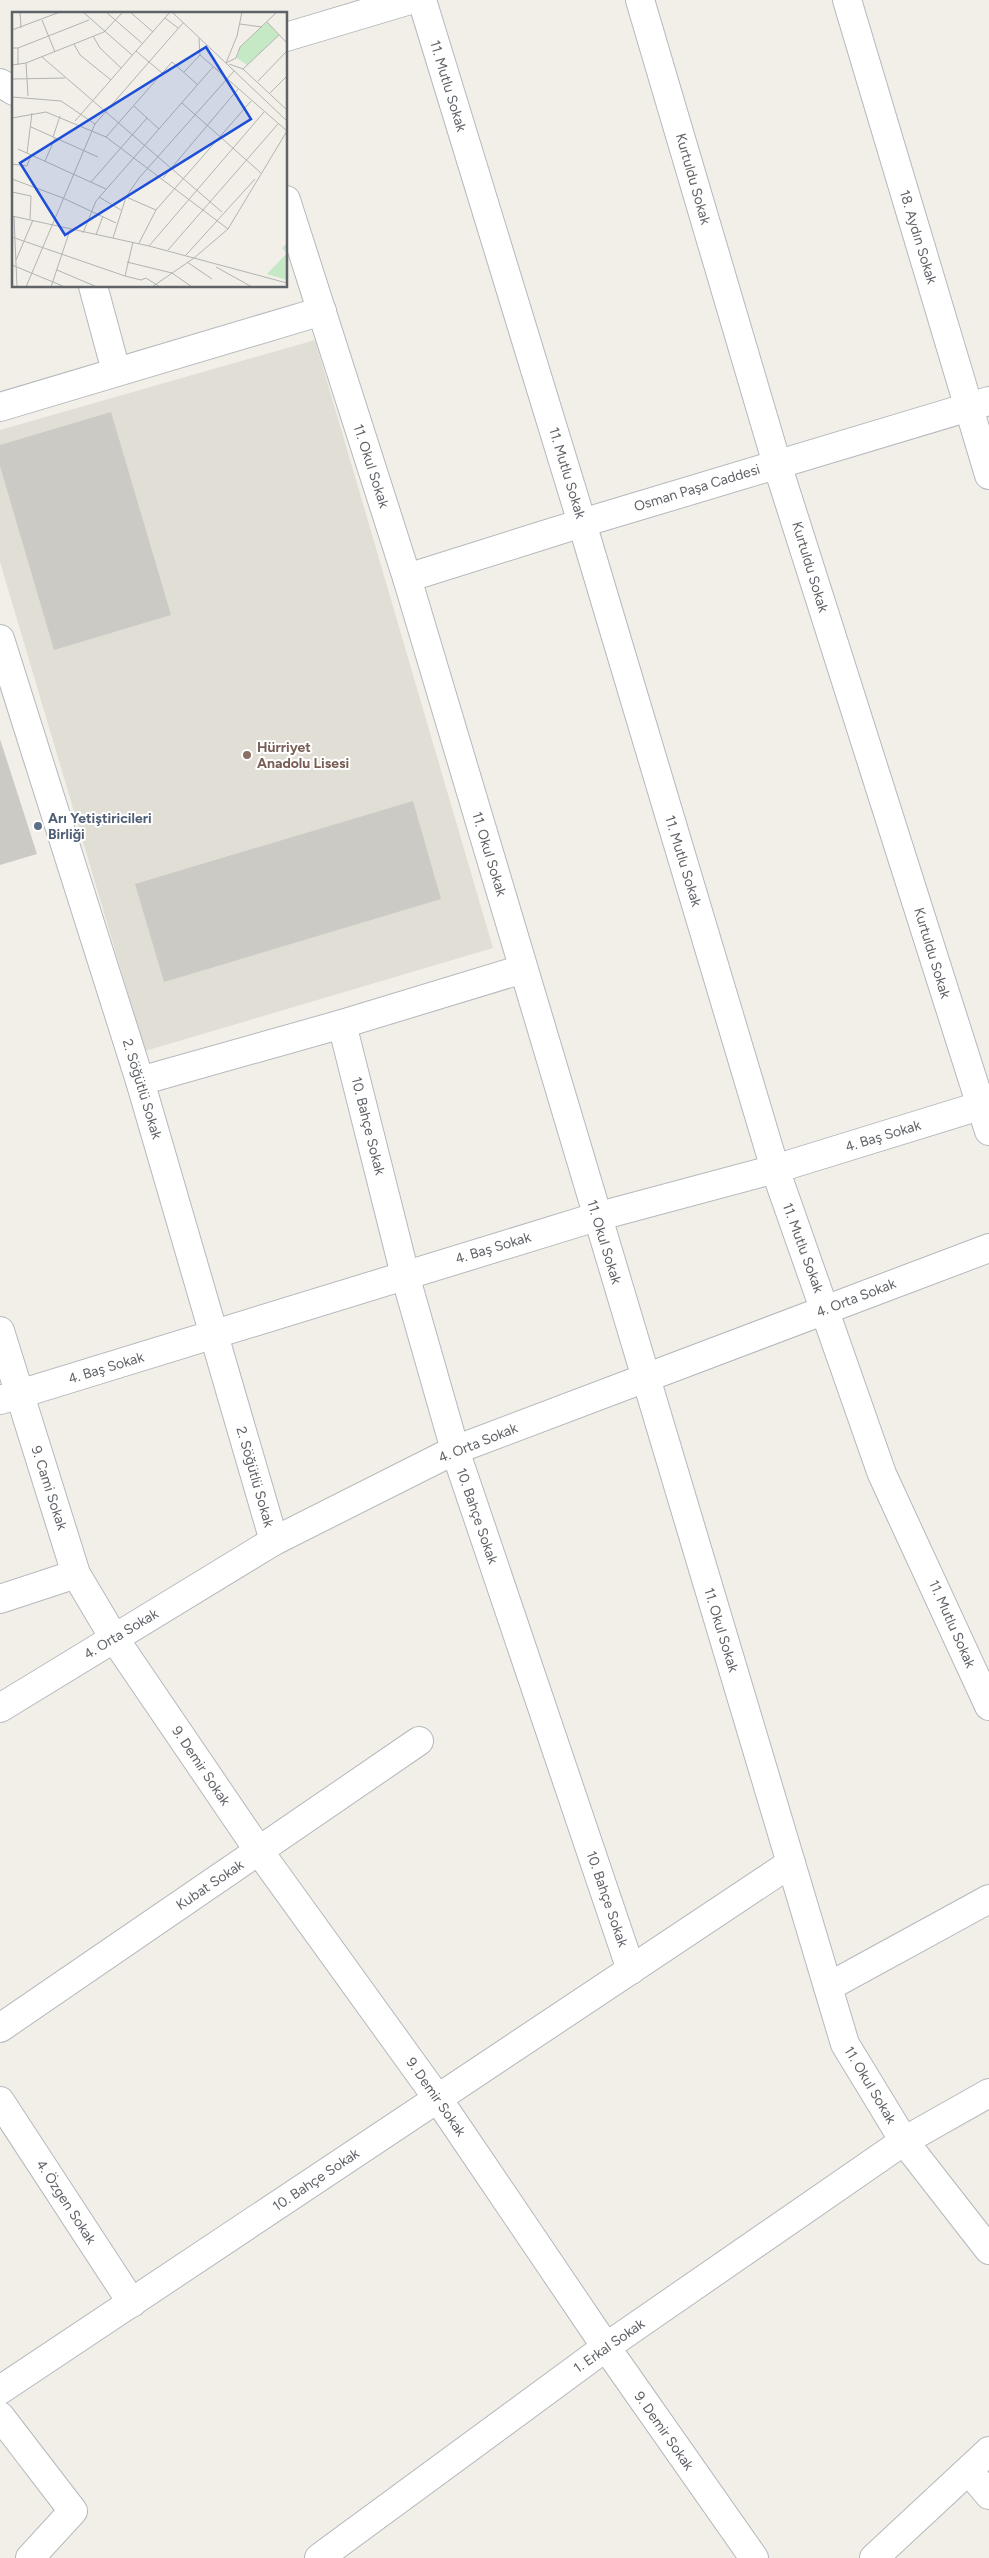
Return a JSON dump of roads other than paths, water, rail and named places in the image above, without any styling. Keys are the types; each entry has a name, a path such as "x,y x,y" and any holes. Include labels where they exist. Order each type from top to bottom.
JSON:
{"street":[{"path":"288,36 410,0"},
{"name":"11. Mutlu Sokak","path":"422,0 582,523 775,1169 882,1474 989,1706"},
{"name":"Kurtuldu Sokak","path":"640,0 777,464 986,1114"},
{"name":"18. Aydın Sokak","path":"847,0 979,404 989,475"},
{"path":"0,83 12,90"},
{"name":"11. Okul Sokak","path":"288,206 407,578 596,1217 646,1377 845,2044 904,2142 989,2250"},
{"path":"94,288 116,371"},
{"path":"0,407 322,311"},
{"name":"Osman Paşa Caddesi","path":"407,578 582,523 979,404"},
{"name":"2. Söğütlü Sokak","path":"0,639 140,1081 274,1541"},
{"path":"140,1081 342,1024 523,969"},
{"name":"10. Bahçe Sokak","path":"342,1024 405,1275 455,1450 631,1970"},
{"name":"4. Baş Sokak","path":"10,1398 596,1217 986,1114"},
{"name":"4. Orta Sokak","path":"0,1708 274,1541 455,1450 989,1248"},
{"name":"9. Cami Sokak","path":"0,1331 10,1398 76,1574 114,1638"},
{"path":"0,1600 76,1574"},
{"name":"9. Demir Sokak","path":"114,1638 259,1851 438,2098 606,2347 754,2558"},
{"name":"Kubat Sokak","path":"0,2028 419,1741"},
{"name":"10. Bahçe Sokak","path":"0,2390 791,1863"},
{"path":"828,1987 989,1899"},
{"name":"1. Erkal Sokak","path":"319,2558 606,2347 904,2142 989,2093"},
{"name":"4. Özgen Sokak","path":"0,2101 132,2303"},
{"path":"0,2416 73,2511 30,2558"},
{"path":"874,2558 989,2451"},
{"path":"969,2471 989,2495"}],"place":[{"name":"Hürriyet Anadolu Lisesi","path":"247,755"},
{"name":"Arı Yetiştiricileri Birliği","path":"38,826"}]}
